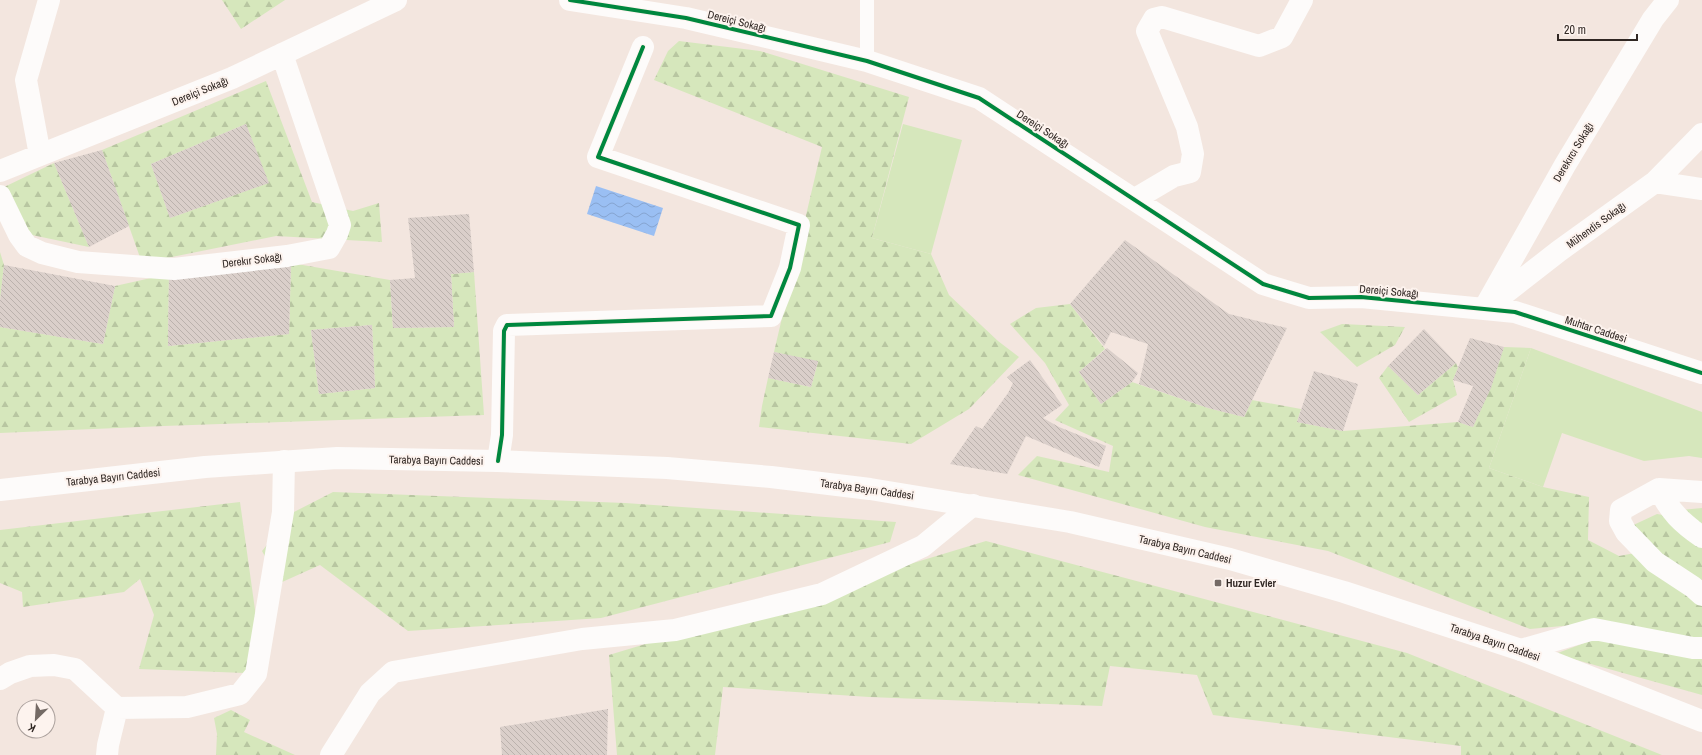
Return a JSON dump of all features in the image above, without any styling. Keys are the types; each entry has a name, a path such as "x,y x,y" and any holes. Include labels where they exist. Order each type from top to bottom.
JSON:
{"street":[{"path":"40,155 26,80 49,0"},
{"name":"Dereiçi Sokağı","path":"0,172 232,78 396,0"},
{"name":"Dereiçi Sokağı","path":"570,0 686,18 867,62 979,98 1263,284 1309,298 1361,297 1484,309"},
{"path":"1135,199 1174,176 1190,172 1193,154 1187,127 1148,31 1154,19 1162,17 1260,46 1282,37 1302,0"},
{"name":"Derekırcı Sokağı","path":"1484,309 1564,165 1653,19 1668,0"},
{"path":"498,461 502,435 504,331 507,325 771,316 790,268 799,225 598,157 643,47"},
{"name":"Derekır Sokağı","path":"0,196 19,235 27,246 42,253 78,262 174,269 287,256 329,248 338,234 340,225 282,54"},
{"name":"Mühendis Sokağı","path":"1484,309 1559,251 1655,182 1702,134"},
{"path":"1655,182 1702,189"},
{"name":"Muhtar Caddesi","path":"1484,309 1515,312 1702,373"},
{"name":"Tarabya Bayırı Caddesi","path":"0,490 205,467 337,458 498,461 667,468 771,477 870,489 1070,522 1230,559 1344,592 1520,650 1702,721"},
{"path":"0,679 10,673 30,666 54,665 75,669 117,708 187,707 240,694 256,674 283,512 284,461"},
{"path":"1659,489 1666,502 1684,524 1702,537"},
{"path":"1702,492 1659,489 1621,510 1620,521 1626,532 1655,562 1693,587 1702,595"},
{"path":"331,755 370,693 393,672 582,639 675,630 822,594 923,546 973,505"},
{"path":"1520,650 1594,629 1694,648 1702,648"},
{"path":"108,755 108,745 117,708"}],"lane":[{"path":"866,0 867,62"}],"green space":[{"path":"222,0 285,0 241,29"},
{"path":"679,41 760,51 909,97 872,238 931,254 949,295 998,341 1019,357 969,409 911,444 759,427 768,378 811,387 818,362 774,352 822,147 654,80 668,51"},
{"path":"266,81 312,202 353,211 379,203 382,242 276,236 142,263 102,150","holes":["246,124 268,183 170,218 151,164"]},
{"path":"903,124 962,140 931,254 872,238"},
{"path":"54,163 89,247 32,235 0,189"},
{"path":"0,252 4,265 0,301"},
{"path":"291,263 390,280 393,328 454,327 451,274 474,272 484,415 0,433 0,327 103,344 115,286 169,274 168,346 289,334","holes":["372,325 375,388 319,394 311,330"]},
{"path":"1070,304 1105,349 1079,372 1101,404 1132,382 1208,408 1244,417 1252,400 1301,409 1297,422 1343,431 1458,422 1473,427 1504,347 1531,348 1489,468 1543,487 1589,497 1588,540 1619,556 1635,553 1702,604 1702,641 1595,623 1530,629 1328,551 1205,527 1018,475 1037,456 1109,472 1113,446 1055,420 1069,405 1045,363 1010,324 1036,308"},
{"path":"1342,324 1405,327 1395,345 1357,367 1320,332"},
{"path":"1531,348 1702,412 1702,458 1689,456 1644,461 1562,433 1543,487 1489,468"},
{"path":"1456,363 1458,368 1453,380 1457,395 1409,422 1379,378 1388,366 1418,395"},
{"path":"333,492 625,503 896,522 890,542 601,618 408,631 320,565 280,583 262,551 294,512"},
{"path":"240,502 257,624 245,673 139,669 154,615 140,579 124,592 23,607 22,592 0,583 0,530"},
{"path":"1702,508 1702,532 1681,510"},
{"path":"1657,514 1675,517 1702,541 1702,591 1627,528"},
{"path":"986,541 1407,653 1662,755 1461,755 1461,746 1213,715 1197,675 1110,666 1102,706 869,697 723,687 715,755 617,755 609,655"},
{"path":"1595,639 1702,658 1702,695 1555,654"},
{"path":"231,710 250,720 244,732 295,755 216,755 217,734 214,718"}],"water":[{"path":"596,186 663,208 654,236 587,214"}],"building":[{"path":"246,124 269,183 170,218 151,164"},
{"path":"102,150 129,226 89,247 54,163"},
{"path":"469,214 474,272 451,274 454,327 393,328 390,280 415,278 408,218"},
{"path":"1125,240 1229,314 1287,328 1244,417 1208,408 1139,384 1148,344 1111,332 1104,346 1070,304"},
{"path":"291,263 289,334 168,346 169,274"},
{"path":"4,265 115,286 103,344 0,327 0,301"},
{"path":"372,325 375,388 319,394 311,330"},
{"path":"1424,329 1456,363 1418,395 1388,366"},
{"path":"1470,338 1504,347 1491,388 1473,427 1458,422 1473,386 1453,380"},
{"path":"1107,348 1138,373 1132,382 1101,404 1079,372"},
{"path":"774,352 818,361 811,387 768,378"},
{"path":"1030,360 1062,405 1043,418 1059,427 1106,446 1099,467 1026,436 1007,474 950,464 976,426 982,429 1008,393 1013,383 1007,377"},
{"path":"1314,371 1358,384 1343,431 1297,422"},
{"path":"608,709 607,755 502,755 500,727"}],"cycle path":[{"path":"570,0 686,18 867,61 979,98 1263,284 1309,298 1361,297 1515,312 1702,373"},
{"path":"498,461 502,435 504,331 507,325 771,316 790,268 799,225 598,157 643,47"}],"place":[{"name":"Huzur Evler","path":"1218,583"}]}
